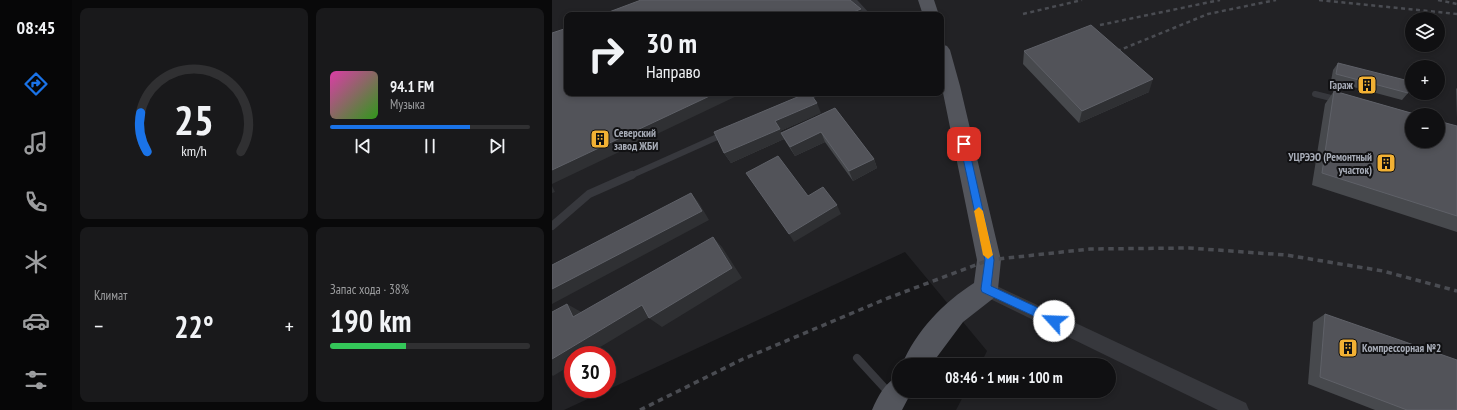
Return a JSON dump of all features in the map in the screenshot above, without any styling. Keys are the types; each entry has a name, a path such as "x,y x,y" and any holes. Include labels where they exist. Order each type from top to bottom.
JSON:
{"main road":[{"path":"926,0 930,12"},
{"path":"920,358 941,326 968,300 986,289 989,260 952,86 944,60"}],"street":[{"path":"986,289 1239,410"}],"lane":[{"path":"853,0 864,12"},
{"path":"1315,94 1345,102"},
{"path":"796,102 810,96"},
{"path":"552,226 589,194 732,131"},
{"path":"857,358 893,399"}],"shaded area":[{"path":"552,0 1457,0 1457,410 956,410 962,398 1116,398 1116,358 984,358 987,351 905,252 616,386 616,346 564,346 564,398 590,398 564,410 552,410"}],"building":[{"path":"641,0 850,0 861,9 854,12 609,12"},
{"path":"1091,25 1153,79 1082,111 1024,51"},
{"name":"Северский завод ЖБИ","path":"564,29 564,96 710,96 552,170 552,33"},
{"path":"1338,63 1405,80 1405,92 1336,74"},
{"name":"УЦРЭЭО (Ремонтный участок)","path":"1334,91 1405,111 1405,148 1445,148 1445,123 1457,126 1457,216 1322,173"},
{"path":"800,96 812,96 817,103 775,121 780,129 724,153 714,132"},
{"path":"835,108 874,159 849,171 821,132 790,147 781,133"},
{"path":"778,156 808,196 823,187 837,205 789,234 746,173"},
{"path":"691,193 702,211 552,289 552,265"},
{"path":"713,237 732,268 649,318 642,305 574,346 564,346 564,352 552,359 552,312 567,304 573,317"},
{"name":"Компрессорная №2","path":"1325,314 1457,360 1457,410 1407,410 1320,377"}],"railway":[{"path":"1023,14 1082,0"},
{"path":"1100,25 1220,0"},
{"path":"1110,54 1208,14 1276,0"},
{"path":"1319,0 1457,14"},
{"path":"1438,0 1457,4"},
{"path":"640,410 743,359 888,298 989,260 1090,249 1189,248 1286,255 1383,271 1457,291"}],"slow traffic":[{"path":"979,211 988,255"}],"place":[{"name":"Гараж","path":"1367,85"},
{"name":"Северский завод ЖБИ","path":"600,139"},
{"name":"УЦРЭЭО (Ремонтный участок)","path":"1386,163"},
{"name":"Компрессорная №2","path":"1348,348"}],"route":[{"path":"964,144 989,260 989,275 986,289 1054,321"}]}
